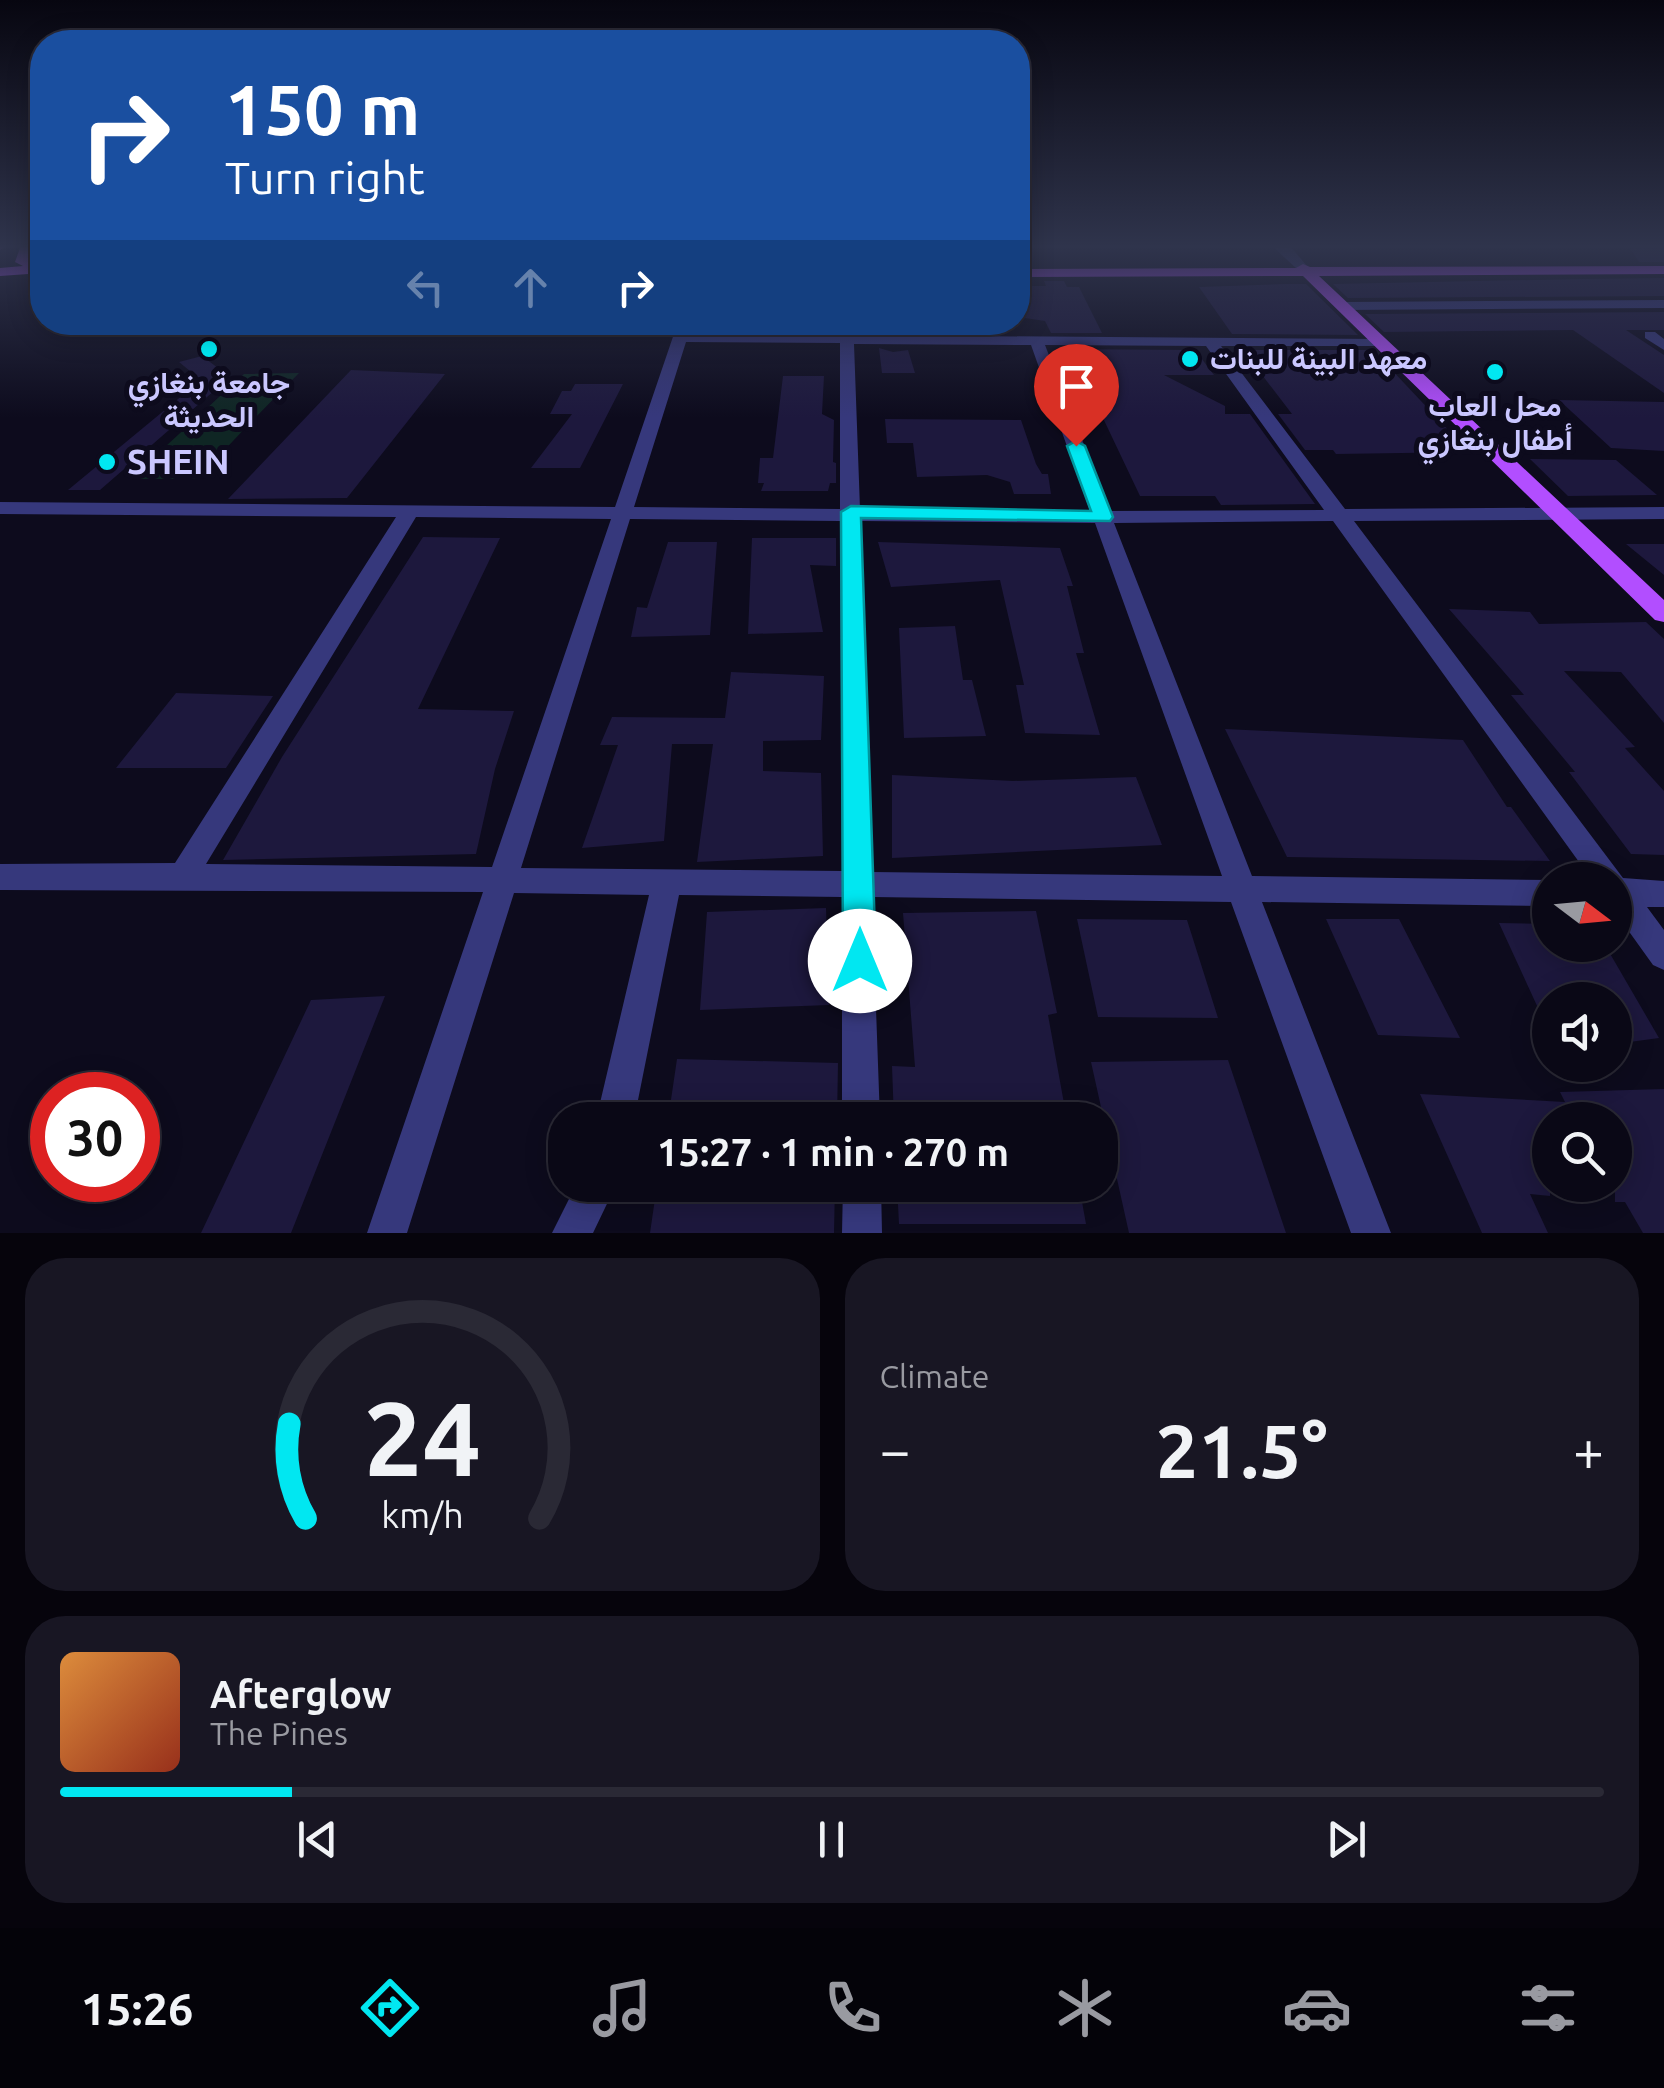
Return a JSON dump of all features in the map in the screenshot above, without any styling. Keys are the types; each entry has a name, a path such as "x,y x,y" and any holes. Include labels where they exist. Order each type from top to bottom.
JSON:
{"main road":[{"path":"1338,303 1664,614"}],"street":[{"path":"1342,306 1664,304"},
{"path":"387,1233 680,335"},
{"path":"785,335 1381,343"},
{"path":"1650,335 1664,346"},
{"path":"847,338 861,1102"},
{"path":"1036,340 1371,1233"},
{"path":"1210,340 1594,862"},
{"path":"0,508 624,510 1103,517 1664,513"},
{"path":"183,876 410,509"},
{"path":"0,877 667,880 1532,892"},
{"path":"620,1102 667,880"},
{"path":"1632,891 1664,894"},
{"path":"1632,913 1664,955"},
{"path":"572,1233 588,1202"},
{"path":"862,1202 862,1233"}],"green space":[{"path":"299,373 253,420 193,421 244,374"},
{"path":"251,422 197,479 130,479 191,423"}],"building":[{"path":"1030,303 1087,303 1102,333 1051,333 1045,321 1030,319"},
{"path":"1210,303 1325,303 1358,335 1232,334"},
{"path":"1664,312 1664,330 1626,330 1664,355 1664,393 1573,330 1384,332 1365,314"},
{"path":"879,348 893,352 908,350 915,373 882,373"},
{"path":"1059,349 1195,350 1214,375 1164,375 1225,406 1225,414 1250,414 1315,504 1221,505 1215,496 1140,496 1102,416 1087,416"},
{"path":"1243,350 1373,350 1469,452 1336,454 1333,450 1305,450 1278,414 1292,414"},
{"path":"202,356 230,377 100,490 68,490 201,380 179,362"},
{"path":"351,370 445,374 347,498 228,499"},
{"path":"783,376 824,376 822,414 834,420 836,463 836,483 830,483 828,491 761,491 764,483 758,483 760,458 773,458"},
{"path":"575,384 623,384 580,468 531,468 572,414 550,414 562,391 571,391"},
{"path":"1559,400 1664,402 1664,451 1611,448"},
{"path":"885,419 1021,420 1036,464 1042,474 1048,474 1051,494 1014,494 1010,482 987,475 917,477 913,443 887,443"},
{"path":"1530,459 1616,460 1657,495 1568,496"},
{"path":"423,537 500,538 418,709 514,711 495,769 476,854 223,860 282,757"},
{"path":"752,538 836,538 836,566 810,565 823,632 748,634"},
{"path":"668,542 717,542 710,635 631,637 637,607 647,608"},
{"path":"878,542 1060,548 1073,586 1067,586 1084,653 1076,653 1100,735 1025,733 1016,685 1024,685 1000,580 891,587"},
{"path":"1626,544 1664,544 1664,575"},
{"path":"1449,609 1530,612 1539,624 1646,622 1664,639 1664,723 1621,672 1564,671 1635,747 1625,748 1664,791 1664,855 1631,854 1569,772 1575,772 1511,695 1524,695"},
{"path":"955,626 963,680 972,680 986,736 904,738 899,628"},
{"path":"731,672 824,676 821,740 763,741 763,771 821,773 823,856 697,862 713,744 672,744 664,841 582,848 618,745 600,745 612,717 725,718"},
{"path":"176,693 273,696 226,768 116,768"},
{"path":"1225,729 1463,740 1507,807 1511,807 1550,861 1287,857"},
{"path":"892,775 1013,781 1136,777 1162,845 892,858"},
{"path":"826,908 829,1005 700,1010 707,912"},
{"path":"1036,911 1057,1013 1048,1015 1064,1102 893,1102 892,1066 915,1067 903,913"},
{"path":"1077,919 1187,920 1218,1018 1098,1017"},
{"path":"1326,919 1399,919 1460,1038 1378,1035"},
{"path":"1499,923 1532,924 1532,962 1615,962 1626,982 1532,982 1532,995"},
{"path":"1632,992 1659,1038 1632,1042"},
{"path":"385,996 291,1233 201,1233 311,1000"},
{"path":"677,1059 838,1063 837,1102 671,1102"},
{"path":"1228,1060 1286,1233 1129,1233 1118,1184 1118,1102 1100,1102 1091,1062"},
{"path":"1664,1089 1664,1233 1643,1233 1625,1202 1632,1202 1632,1102 1565,1102 1560,1092"},
{"path":"1420,1094 1565,1102 1532,1102 1530,1194 1548,1233 1482,1233"},
{"path":"655,1202 835,1202 834,1233 650,1233"},
{"path":"898,1202 1082,1202 1086,1224 899,1224"}],"place":[{"name":"جامعة بنغازي الحديثة","path":"209,349"},
{"name":"معهد البينة للبنات","path":"1190,359"},
{"name":"محل العاب أطفال بنغازي","path":"1495,372"},
{"name":"SHEIN","path":"107,462"}],"route":[{"path":"860,961 851,512 1103,517 1076,446"}]}
